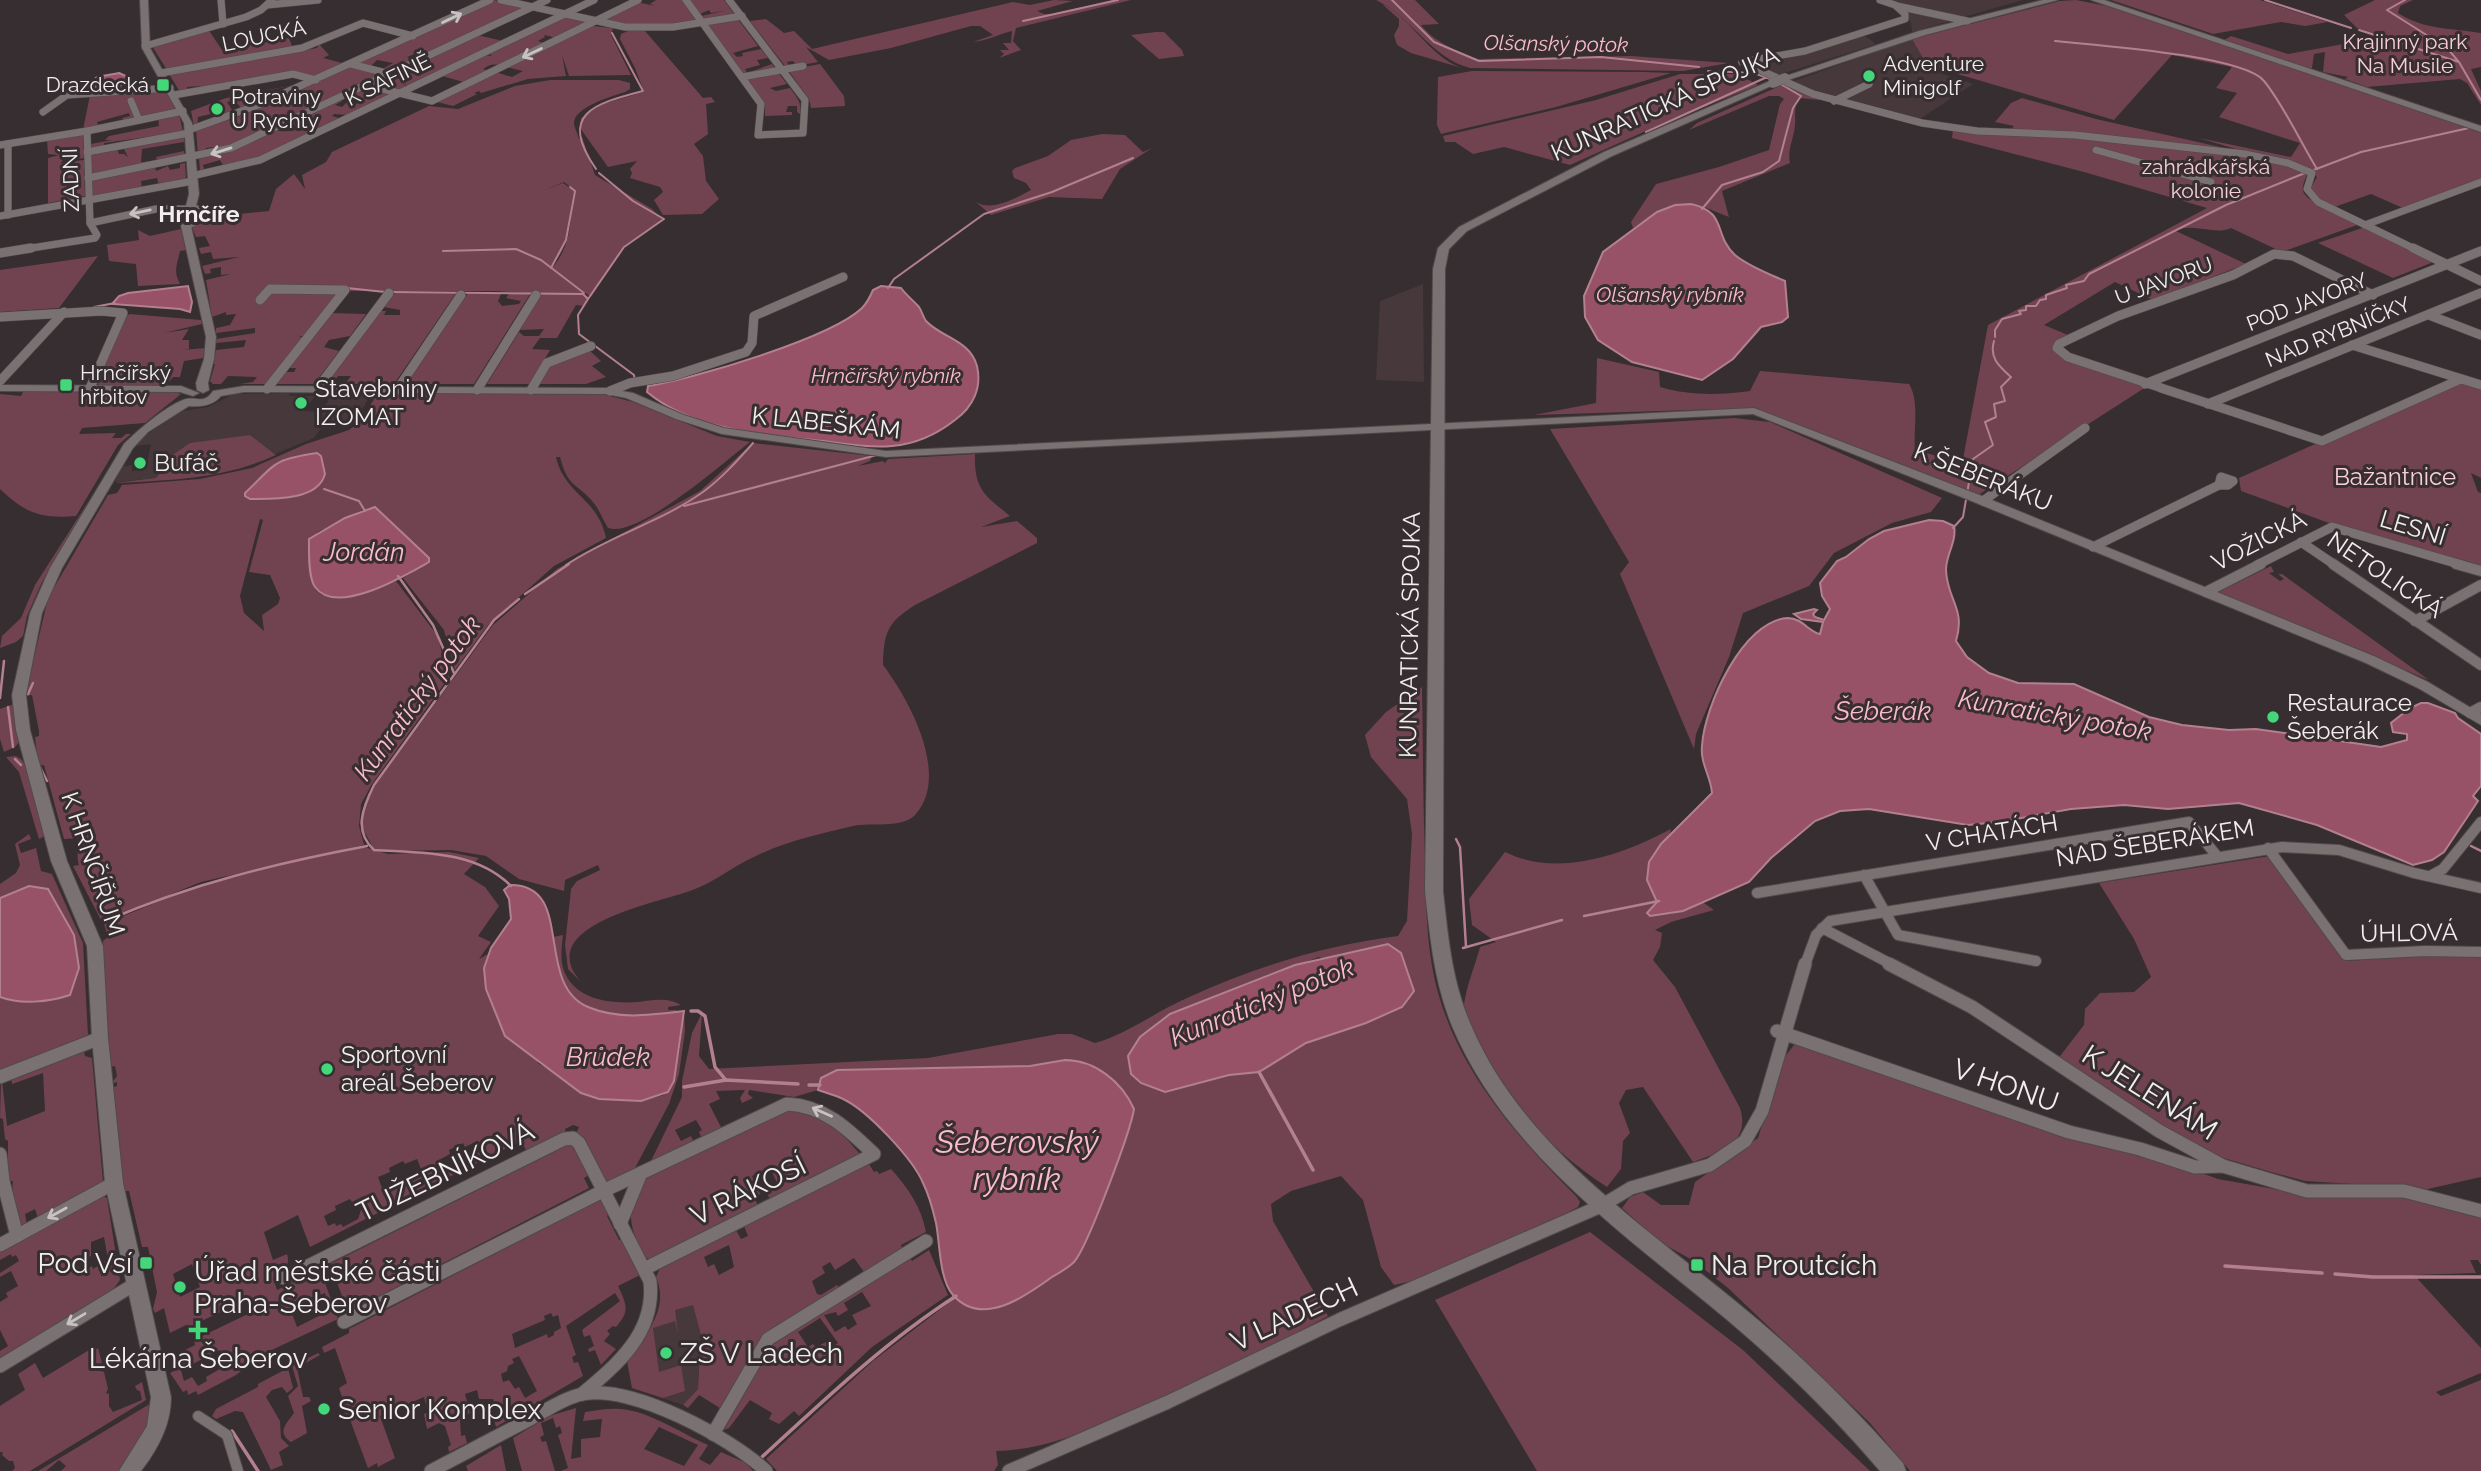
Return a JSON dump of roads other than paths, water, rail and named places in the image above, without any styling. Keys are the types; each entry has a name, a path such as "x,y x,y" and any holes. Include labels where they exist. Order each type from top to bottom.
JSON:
{"main road":[{"name":"KUNRATICKÁ SPOJKA","path":"2024,6 2041,0"},
{"name":"KUNRATICKÁ SPOJKA","path":"1895,1471 1868,1439 1762,1337 1601,1206 1560,1168 1526,1130 1485,1074 1455,1014 1436,942 1434,891 1440,409 1439,269 1447,243 1463,229 1608,154 1785,78 1895,41 2054,0"},
{"path":"2085,0 2099,1 2481,130"}],"street":[{"path":"144,0 145,46 183,111 189,132 193,179 192,208 186,226 195,258 200,299 211,334 209,359 193,391"},
{"path":"221,0 222,24"},
{"path":"145,46 254,14 270,3 318,0"},
{"path":"87,152 189,132 235,115 491,0"},
{"path":"500,0 593,22 645,28 703,23 742,16"},
{"path":"88,178 191,158 242,144 547,0"},
{"name":"K SAFINĚ","path":"4,216 193,179 260,160 594,0"},
{"path":"366,85 432,101 638,0"},
{"path":"686,0 742,77 762,110 758,135 803,133 805,100 729,0"},
{"path":"1880,0 1967,21"},
{"path":"1895,5 1905,15 1905,19 1896,24 1805,51 1742,62 1799,89 1834,101 1945,127 2076,135 2230,152 2278,161 2309,172 2307,189 2311,197 2481,281"},
{"name":"LOUCKÁ","path":"161,74 302,48 363,23 413,36"},
{"path":"351,64 390,74"},
{"path":"742,77 803,66"},
{"path":"43,112 67,95 172,92 293,74 316,80"},
{"path":"1834,101 1869,84"},
{"path":"131,101 139,120"},
{"name":"ZADNÍ","path":"183,111 87,131 90,223 156,209 192,208"},
{"path":"4,216 4,144 87,131"},
{"path":"2096,150 2211,182"},
{"path":"2365,225 2481,182"},
{"path":"186,226 208,215 210,209 192,208"},
{"path":"0,253 95,238 90,223"},
{"name":"POD JAVORY","path":"2145,384 2481,251"},
{"name":"U JAVORU","path":"2145,384 2068,357 2057,348 2059,344 2118,316 2233,275 2274,254 2293,256 2373,295"},
{"path":"610,391 631,383 673,376 746,352 752,344 754,316 844,277"},
{"path":"260,300 270,289 345,290 267,389"},
{"path":"317,390 389,293"},
{"name":"NAD RYBNÍČKY","path":"2208,404 2481,293"},
{"path":"397,390 461,295"},
{"path":"477,390 536,295"},
{"path":"0,317 64,312 123,313 90,388"},
{"path":"0,380 64,312"},
{"path":"2429,314 2481,335"},
{"path":"2352,345 2481,386"},
{"path":"531,390 547,363 591,346"},
{"path":"2145,384 2322,440 2461,379"},
{"path":"0,388 90,388 193,391 217,393 213,400 205,403 193,391"},
{"name":"K LABEŠKÁM","path":"217,393 267,389 610,391 629,395 680,417 722,431 886,454 1412,428 1439,434"},
{"name":"K HRNČÍŘŮM","path":"129,1471 156,1431 162,1404 114,1183 100,1038 94,939 59,861 23,730 19,695 31,628 45,589 120,457 144,430 193,391"},
{"path":"1440,409 1453,421 1464,425"},
{"name":"K ŠEBERÁKU","path":"1439,434 1464,425 1754,411 1974,497 2387,667 2477,713"},
{"path":"1974,497 2085,428"},
{"path":"2093,547 2219,485"},
{"name":"VOŽICKÁ","path":"2206,592 2332,527"},
{"name":"LESNÍ","path":"2332,527 2481,570"},
{"name":"NETOLICKÁ","path":"2301,542 2481,665"},
{"path":"2415,621 2481,585"},
{"name":"V CHATÁCH","path":"1757,893 2189,822 2217,856"},
{"path":"2432,875 2443,869 2481,822"},
{"name":"NAD ŠEBERÁKEM","path":"1822,928 1837,919 1884,910 2267,848 2331,849 2414,873 2481,888"},
{"name":"ÚHLOVÁ","path":"2267,848 2346,956 2425,951 2481,952"},
{"path":"1864,874 1898,935 2036,961"},
{"path":"1601,1206 1640,1185 1703,1168 1739,1147 1762,1111 1782,1032 1807,957 1822,928"},
{"name":"K JELENÁM","path":"1822,928 1972,1007 2159,1131 2223,1166 2307,1191 2404,1191 2481,1211"},
{"name":"V HONU","path":"1782,1032 2069,1132 2140,1149 2195,1167 2223,1166"},
{"path":"0,1077 100,1038"},
{"name":"V RÁKOSÍ","path":"640,1173 787,1104 802,1103 838,1119 874,1154 644,1269"},
{"name":"TUŽEBNÍKOVÁ","path":"284,1278 564,1139 573,1138 579,1143 644,1269 653,1299 644,1325 608,1371 582,1394"},
{"path":"0,1154 3,1181 17,1236"},
{"path":"344,1322 640,1173"},
{"path":"620,1224 640,1173"},
{"path":"0,1245 114,1183"},
{"name":"V LADECH","path":"1009,1471 1028,1466 1339,1320 1601,1206"},
{"path":"713,1434 768,1339 926,1241"},
{"path":"0,1366 135,1284"},
{"path":"430,1471 548,1408 582,1394 600,1392 633,1400 674,1415 751,1456 766,1471"},
{"path":"198,1416 208,1419 219,1432 227,1435 238,1471"}],"water":[{"path":"119,73 128,77 120,86 84,89 97,77"},
{"name":"Olšanský rybník","path":"1691,204 1703,208 1715,218 1724,240 1735,255 1785,281 1788,317 1782,322 1761,327 1733,359 1702,380 1632,362 1598,340 1585,317 1584,296 1603,252 1657,212 1675,205"},
{"path":"188,286 192,302 190,312 112,304 119,296 128,293"},
{"name":"Hrnčířský rybník","path":"881,286 901,288 919,307 926,321 968,350 977,366 977,389 967,409 941,430 925,438 901,445 875,446 755,433 708,423 686,415 647,392 648,386 760,356 822,332 862,308 873,290"},
{"path":"317,453 321,456 325,474 321,483 313,489 293,497 250,499 245,496 276,464"},
{"name":"Jordán","path":"375,507 429,558 429,562 371,591 338,598 325,595 315,587 311,577 309,539 345,518"},
{"name":"Šeberák","path":"1929,520 1943,521 1954,526 1946,570 1959,620 1956,641 1967,657 1989,673 2018,683 2074,684 2149,717 2182,725 2229,730 2256,729 2381,747 2407,740 2407,734 2393,732 2391,723 2410,708 2428,703 2455,713 2481,734 2481,786 2473,796 2478,801 2444,852 2432,860 2413,865 2317,825 2239,803 2168,809 2124,805 2071,809 1968,825 1869,809 1840,811 1815,821 1771,858 1749,882 1683,911 1650,916 1647,913 1657,902 1647,880 1649,862 1661,844 1712,793 1702,752 1704,729 1718,689 1742,649 1756,633 1771,622 1788,618 1797,620 1820,634 1823,622 1801,619 1794,614 1814,609 1817,610 1813,614 1815,617 1824,620 1830,609 1822,596 1820,583 1837,561 1884,531"},
{"name":"Brůdek","path":"510,885 530,889 542,900 549,917 562,978 572,995 588,1007 624,1015 684,1011 674,1081 668,1092 641,1101 599,1099 581,1093 505,1036 486,989 484,968 491,948 511,919 509,899 504,890"},
{"path":"29,886 48,889 74,935 79,968 70,995 35,1002 0,997 0,898"},
{"path":"1388,944 1401,953 1414,991 1402,1007 1366,1023 1306,1043 1259,1072 1229,1075 1165,1092 1141,1083 1131,1074 1128,1056 1140,1037 1170,1014 1295,965"},
{"name":"Šeberovský rybník","path":"1065,1060 1097,1068 1115,1082 1129,1099 1134,1109 1125,1140 1098,1213 1074,1262 1017,1300 1004,1306 977,1309 965,1304 948,1288 934,1213 927,1192 910,1161 864,1113 840,1098 818,1090 821,1078 837,1070 1030,1066"}],"waterway":[{"path":"1023,21 1118,0"},
{"name":"Olšanský potok","path":"1392,0 1434,42 1479,61 1601,57 1699,67"},
{"path":"2265,0 2351,28"},
{"path":"2405,0 2387,10 2447,48 2458,61"},
{"path":"2359,30 2459,62 2481,100"},
{"path":"596,169 580,135 586,114 609,101 643,91 612,33"},
{"path":"2055,41 2199,58 2251,72 2271,90 2317,169"},
{"name":"Olšanský potok","path":"1708,71 1754,73 1766,77"},
{"path":"1646,132 1766,77"},
{"name":"Olšanský potok","path":"1766,77 1773,80"},
{"name":"Olšanský potok","path":"1702,209 1722,185 1763,172 1779,161 1793,108 1801,96 1779,83"},
{"path":"2317,169 2361,152 2469,128"},
{"name":"Kunratický potok","path":"888,288 894,279 984,214 1052,192 1133,158"},
{"path":"2311,171 2317,169"},
{"path":"588,299 624,247 664,219 633,201 599,173"},
{"path":"1995,337 1995,330 2002,319 2021,314 2019,311 2026,310 2026,306 2036,306 2040,300 2046,299 2046,295 2067,288 2066,285 2084,281 2089,274 2226,205 2305,173"},
{"path":"551,268 566,240 575,191 570,187"},
{"path":"443,251 516,249 551,268"},
{"path":"551,268 584,293"},
{"path":"347,288 385,292"},
{"path":"392,292 583,294 588,299"},
{"path":"588,299 578,315 579,334 634,375 635,381"},
{"path":"94,307 115,303"},
{"name":"Olšanský potok","path":"1953,528 1963,517 1973,459 1993,445 1985,422 1996,417 1994,404 2005,401 2001,387 2011,377 1994,357 1994,341"},
{"name":"Kunratický potok","path":"566,565 687,503 717,481 753,443"},
{"path":"684,506 877,455"},
{"path":"324,489 359,501 365,511"},
{"name":"Kunratický potok","path":"525,594 569,564"},
{"path":"398,576 433,625 454,673"},
{"name":"Kunratický potok","path":"511,886 497,874 464,860 429,853 374,850 364,835 362,819 374,785 494,620 519,599"},
{"path":"0,698 4,661"},
{"path":"28,694 33,683"},
{"path":"8,707 13,747"},
{"path":"15,759 21,765"},
{"path":"40,767 47,781"},
{"path":"1456,839 1460,847 1466,947"},
{"path":"106,921 202,885 367,846"},
{"name":"Kunratický potok","path":"2471,846 2481,851"},
{"name":"Kunratický potok","path":"1584,916 1659,901"},
{"name":"Kunratický potok","path":"1463,948 1562,920"},
{"path":"691,1011 698,1011 705,1016 715,1067 725,1079"},
{"path":"1259,1072 1313,1170"},
{"name":"Kunratický potok","path":"684,1087 726,1080 798,1084"},
{"name":"Kunratický potok","path":"809,1085 820,1085"},
{"path":"2225,1266 2322,1273"},
{"path":"2335,1274 2373,1277 2481,1277"},
{"path":"762,1457 880,1352 956,1296"},
{"path":"232,1431 258,1471"}],"place":[{"name":"Adventure Minigolf","path":"1869,76"},
{"name":"Drazdecká","path":"163,85"},
{"name":"Potraviny U Rychty","path":"217,109"},
{"name":"Hrnčířský hřbitov","path":"66,385"},
{"name":"Stavebniny IZOMAT","path":"301,403"},
{"name":"Bufáč","path":"140,463"},
{"name":"Restaurace Šeberák","path":"2273,717"},
{"name":"Sportovní areál Šeberov","path":"327,1069"},
{"name":"Pod Vsí","path":"146,1263"},
{"name":"Na Proutcích","path":"1697,1265"},
{"name":"Úřad městské části Praha-Šeberov","path":"180,1287"},
{"name":"Lékárna Šeberov","path":"198,1330"},
{"name":"ZŠ V Ladech","path":"666,1353"},
{"name":"Senior Komplex","path":"324,1409"}],"district":[{"name":"Hrnčíře","path":"199,214"}],"park label":[{"name":"Krajinný park Na Musile","path":"2405,54"},
{"name":"zahrádkářská kolonie","path":"2206,179"},
{"name":"Bažantnice","path":"2395,477"}]}
